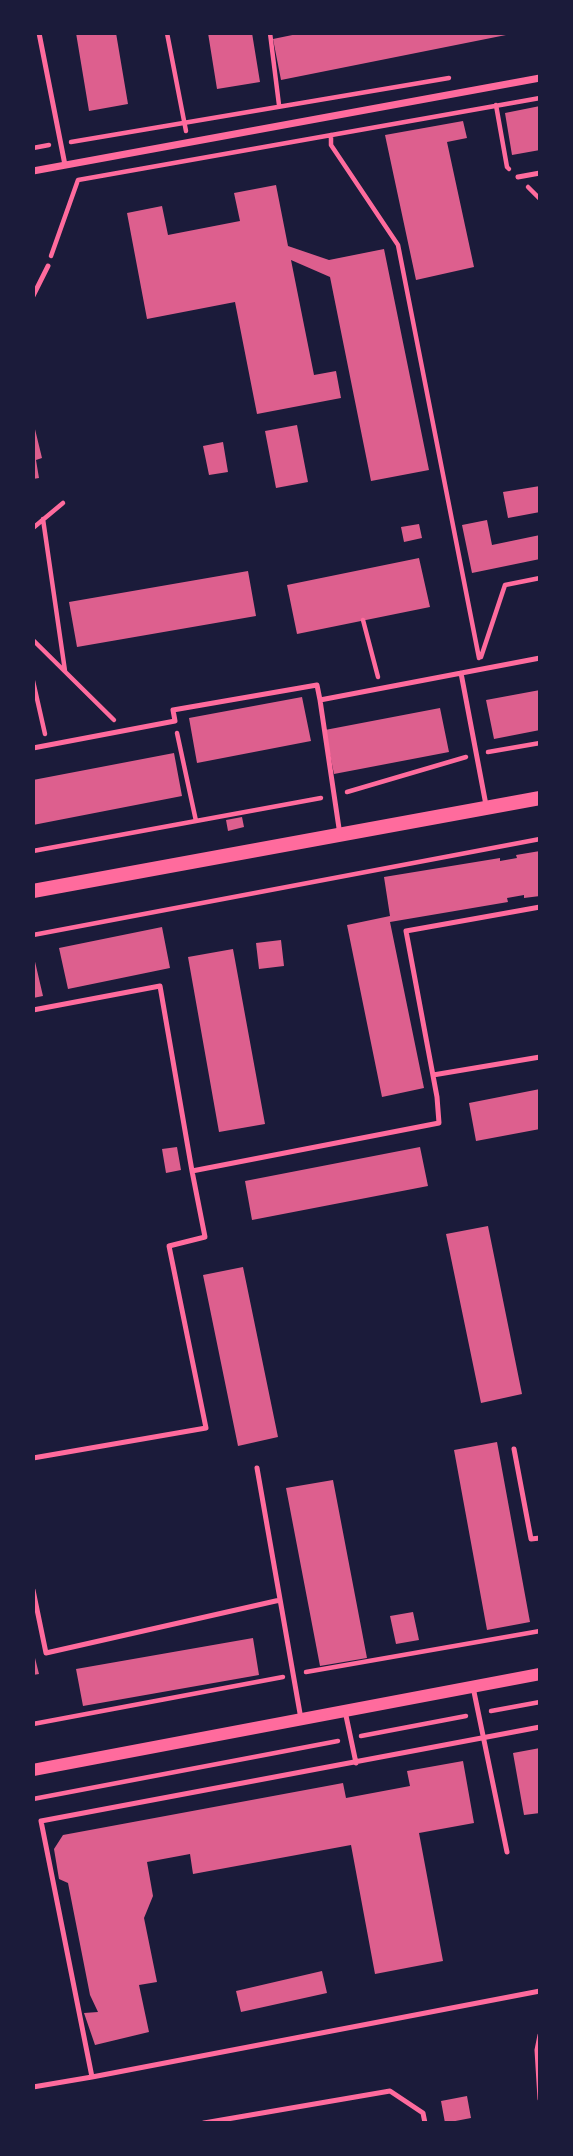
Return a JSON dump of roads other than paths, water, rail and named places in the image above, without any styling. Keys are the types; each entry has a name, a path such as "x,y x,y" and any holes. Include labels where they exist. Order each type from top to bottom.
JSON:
{"main road":[{"path":"33,891 540,798"}],"street":[{"path":"33,170 540,78"},
{"path":"33,1770 540,1674"}],"lane":[{"path":"39,33 65,165"},
{"path":"33,53 43,52"},
{"path":"518,177 540,173"},
{"path":"33,296 48,266"},
{"path":"320,700 540,658"},
{"path":"461,673 486,808"},
{"path":"33,748 174,721 173,710 317,685 340,835"},
{"path":"192,1171 439,1123 433,1075 405,931 540,907"},
{"path":"33,1010 160,986 205,1237 169,1246 206,1428 33,1458"},
{"path":"433,1075 540,1057"},
{"path":"514,1449 531,1539 540,1538"},
{"path":"257,1468 301,1719"},
{"path":"33,1590 46,1653 280,1600"},
{"path":"473,1687 507,1852"},
{"path":"345,1711 356,1763"},
{"path":"92,2077 41,1821 540,1727"},
{"path":"33,2087 540,1991"},
{"path":"540,2035 537,2050 540,2099"},
{"path":"204,2123 390,2091 423,2113 425,2123"}]}
